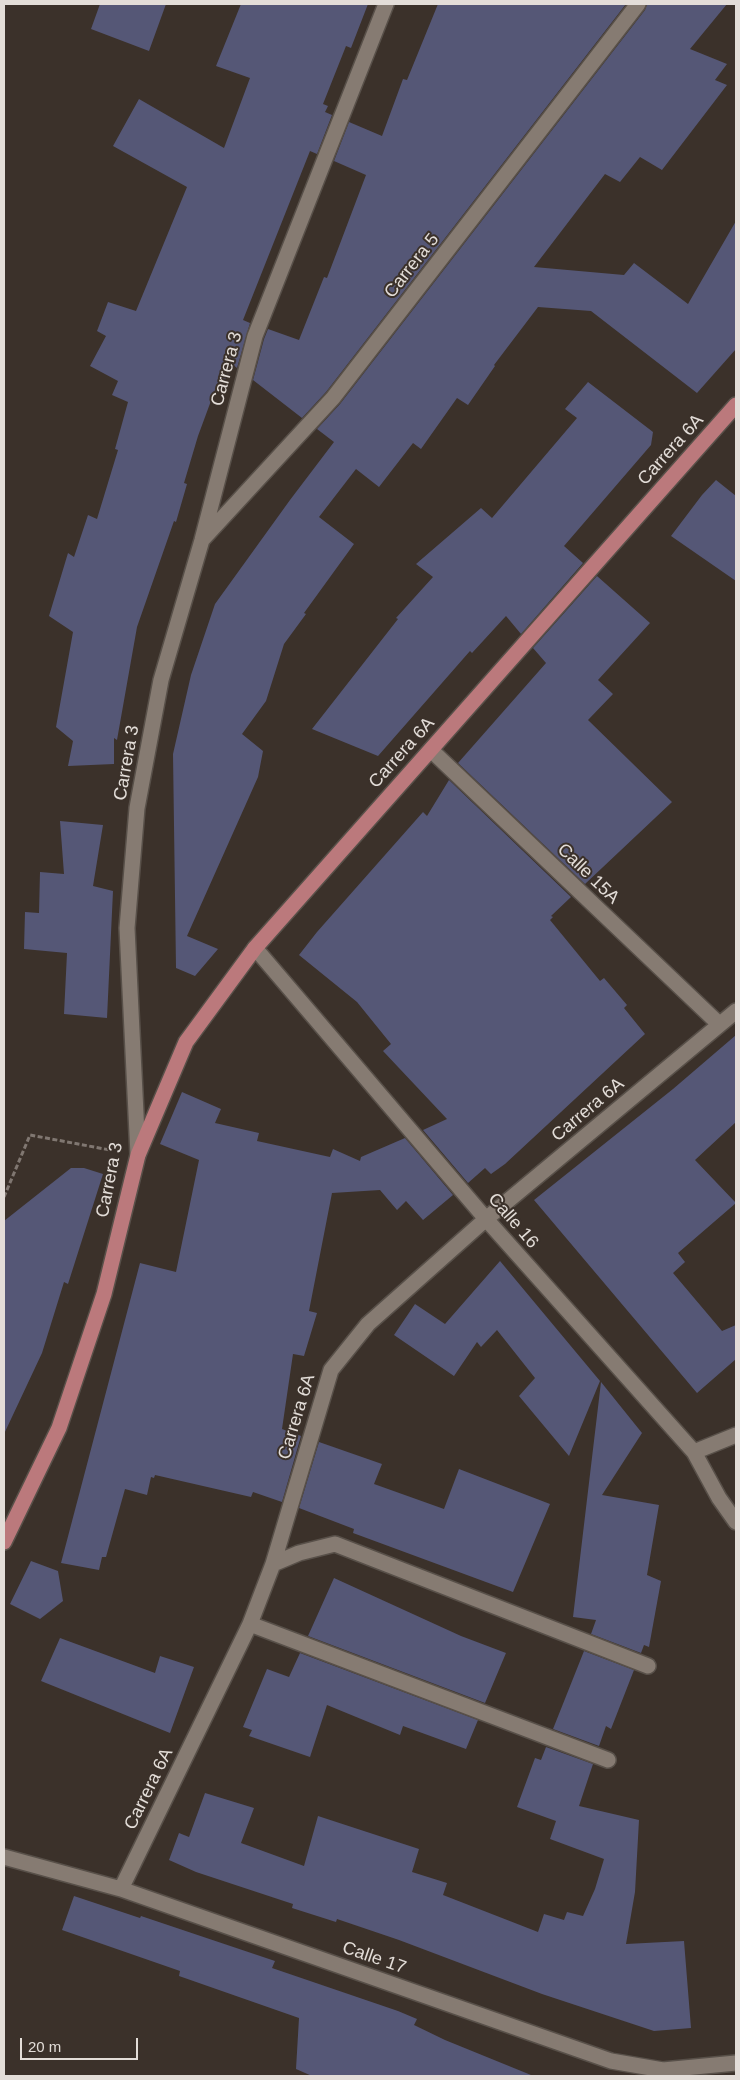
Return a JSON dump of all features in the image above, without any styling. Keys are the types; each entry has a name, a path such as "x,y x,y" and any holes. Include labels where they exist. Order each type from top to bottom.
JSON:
{"main road":[{"name":"Carrera 6A","path":"138,1155 186,1042 255,948 736,404"},
{"name":"Carrera 3","path":"4,1542 60,1428 104,1294 138,1155"}],"street":[{"name":"Carrera 3","path":"138,1155 127,928 137,808 161,680 202,540 255,336 386,4"},
{"name":"Carrera 5","path":"202,540 333,398 638,4"},
{"name":"Calle 15A","path":"431,750 719,1024"},
{"name":"Calle 16","path":"255,948 486,1219 694,1452 719,1498 736,1522"},
{"name":"Carrera 6A","path":"121,1890 250,1624 273,1564 331,1370 368,1324 486,1219 736,1011"},
{"path":"694,1452 736,1435"},
{"path":"273,1564 299,1553 335,1544 648,1666"},
{"path":"250,1624 608,1760"},
{"name":"Calle 17","path":"4,1857 121,1890 611,2060 663,2070 736,2063"}],"path":[{"path":"4,1197 30,1135 138,1155"}],"building":[{"path":"100,4 166,4 149,51 91,29"},
{"path":"241,4 368,4 351,48 346,46 323,104 328,106 325,112 332,115 317,154 310,151 243,320 250,323 237,368 232,364 221,393 215,390 198,436 184,483 187,484 176,522 174,521 137,627 117,740 114,738 114,764 68,766 73,741 56,727 73,632 49,616 68,553 74,557 88,515 97,519 118,450 115,449 128,402 112,395 118,381 90,366 106,336 97,331 108,302 136,311 187,187 113,146 139,99 224,148 250,78 216,66"},
{"path":"438,4 626,4 326,392 302,418 253,380 264,339 268,329 299,340 324,277 327,278 366,175 334,161 349,122 382,136 403,79 407,80"},
{"path":"647,4 727,4 690,49 727,64 715,80 727,85 662,170 640,157 620,182 605,174 534,267 624,275 634,263 688,304 736,221 736,349 697,393 591,311 538,307 494,365 468,405 457,398 421,449 413,443 379,487 356,469 319,517 354,544 284,644 266,701 242,734 263,751 258,777 187,936 218,949 195,976 176,968 173,754 191,675 215,604 334,442 317,429 340,404 645,10"},
{"path":"588,382 653,432 651,445 564,546 583,563 521,634 506,616 472,653 470,651 378,756 312,729 398,619 396,618 433,577 416,564 481,508 492,518 577,418 565,409"},
{"path":"716,480 736,496 736,581 671,536 702,495"},
{"path":"597,576 650,623 598,680 613,694 588,720 672,802 585,884 458,763 546,663 533,648"},
{"path":"449,780 571,897 551,916 553,917 550,920 600,981 604,978 627,1005 624,1008 645,1034 505,1164 491,1174 485,1168 468,1183 423,1130 447,1119 383,1051 391,1044 357,1002 299,955 423,812 427,816"},
{"path":"60,821 103,825 93,886 113,891 107,1018 64,1014 67,953 24,949 25,912 39,913 40,872 64,874"},
{"path":"736,1035 736,1122 695,1160 736,1203 678,1253 685,1262 673,1273 722,1331 736,1325 736,1359 697,1393 534,1200 673,1089"},
{"path":"182,1092 221,1109 215,1123 259,1133 257,1141 330,1157 333,1149 360,1161 361,1157 405,1138 453,1195 423,1220 406,1201 397,1210 380,1190 332,1193 309,1311 317,1313 304,1356 293,1354 282,1429 301,1436 282,1502 253,1492 251,1497 155,1475 154,1478 151,1477 147,1495 125,1489 106,1557 102,1557 99,1570 61,1563 140,1263 176,1272 199,1160 160,1144"},
{"path":"71,1168 84,1168 103,1174 68,1284 64,1282 42,1353 4,1434 4,1221"},
{"path":"500,1261 600,1381 569,1456 519,1396 535,1378 497,1330 481,1347 477,1342 454,1376 394,1335 415,1304 445,1324"},
{"path":"601,1382 642,1433 602,1495 659,1505 647,1575 661,1581 649,1647 644,1645 641,1653 591,1634 596,1620 573,1617"},
{"path":"319,1442 382,1464 374,1484 444,1509 459,1469 550,1504 513,1592 353,1533 354,1529 299,1508"},
{"path":"31,1561 58,1571 63,1601 40,1619 10,1604"},
{"path":"334,1578 461,1636 506,1653 485,1703 308,1636"},
{"path":"60,1638 155,1673 160,1656 194,1667 170,1733 41,1681"},
{"path":"584,1651 634,1670 611,1729 606,1726 599,1746 553,1729"},
{"path":"300,1653 478,1720 466,1749 403,1726 400,1735 327,1705 310,1757 249,1736 252,1730 243,1727 267,1669 289,1677"},
{"path":"546,1747 593,1764 579,1806 639,1820 635,1892 626,1944 684,1941 691,2028 654,2031 542,1994 399,1940 337,1919 336,1922 292,1908 293,1904 196,1872 169,1860 179,1833 189,1837 205,1793 254,1808 241,1843 304,1866 318,1816 419,1849 412,1872 447,1883 443,1895 538,1932 544,1914 564,1920 567,1912 583,1916 595,1889 604,1859 550,1839 556,1821 517,1807 535,1758 541,1760"},
{"path":"74,1896 140,1918 141,1916 275,1961 272,1968 398,2011 417,2019 414,2025 445,2040 531,2075 312,2076 296,2069 299,2018 179,1976 180,1971 62,1930"}]}
